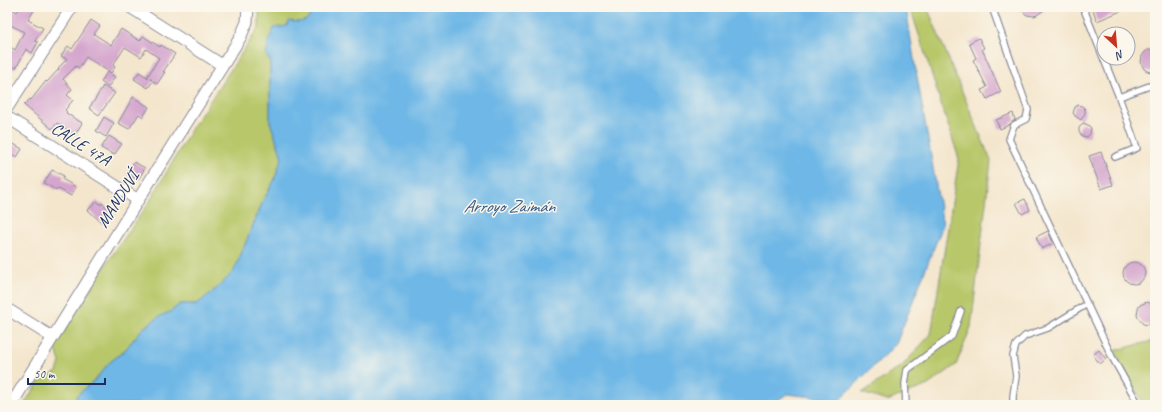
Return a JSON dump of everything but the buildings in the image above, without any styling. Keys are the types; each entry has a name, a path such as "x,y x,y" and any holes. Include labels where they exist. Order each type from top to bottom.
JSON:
{"street":[{"path":"7,108 72,7"},
{"path":"130,7 222,65"},
{"name":"MANDUVÍ","path":"11,405 52,337 240,38 247,22 248,8"},
{"name":"CALLE 47A","path":"7,117 138,200"},
{"path":"7,309 52,337"}],"lane":[{"path":"992,7 1028,110 1026,119 1014,125 1009,139 1112,357 1139,405"},
{"path":"1083,7 1119,97 1137,148 1115,157"},
{"path":"1119,97 1155,84"},
{"path":"1013,405 1016,376 1014,356 1016,345 1025,336 1048,328 1087,304"},
{"path":"906,405 905,384 907,370 952,336 961,311"}],"green space":[{"path":"259,7 313,7 308,19 302,22 289,22 266,55 270,61 270,122 282,157 274,181 263,201 234,271 216,289 197,304 180,304 142,329 124,351 109,363 95,380 77,395 75,405 25,405 24,404 39,382 57,372 60,362 55,346 100,273 150,201 192,128 259,27"},
{"path":"910,7 927,7 991,161 971,327 956,365 928,385 887,401 862,393 903,365 931,334 959,159"},
{"path":"1155,340 1155,405 1144,405 1114,351"}],"water":[{"name":"Arroyo Zaimán","path":"313,7 906,7 943,225 896,344 840,400 787,394 770,405 75,405 77,395 95,380 109,363 124,351 142,329 180,304 197,304 216,289 234,271 263,201 274,181 282,157 270,122 270,61 266,55 269,40 274,28 287,26 289,21 298,22 308,19"}]}
